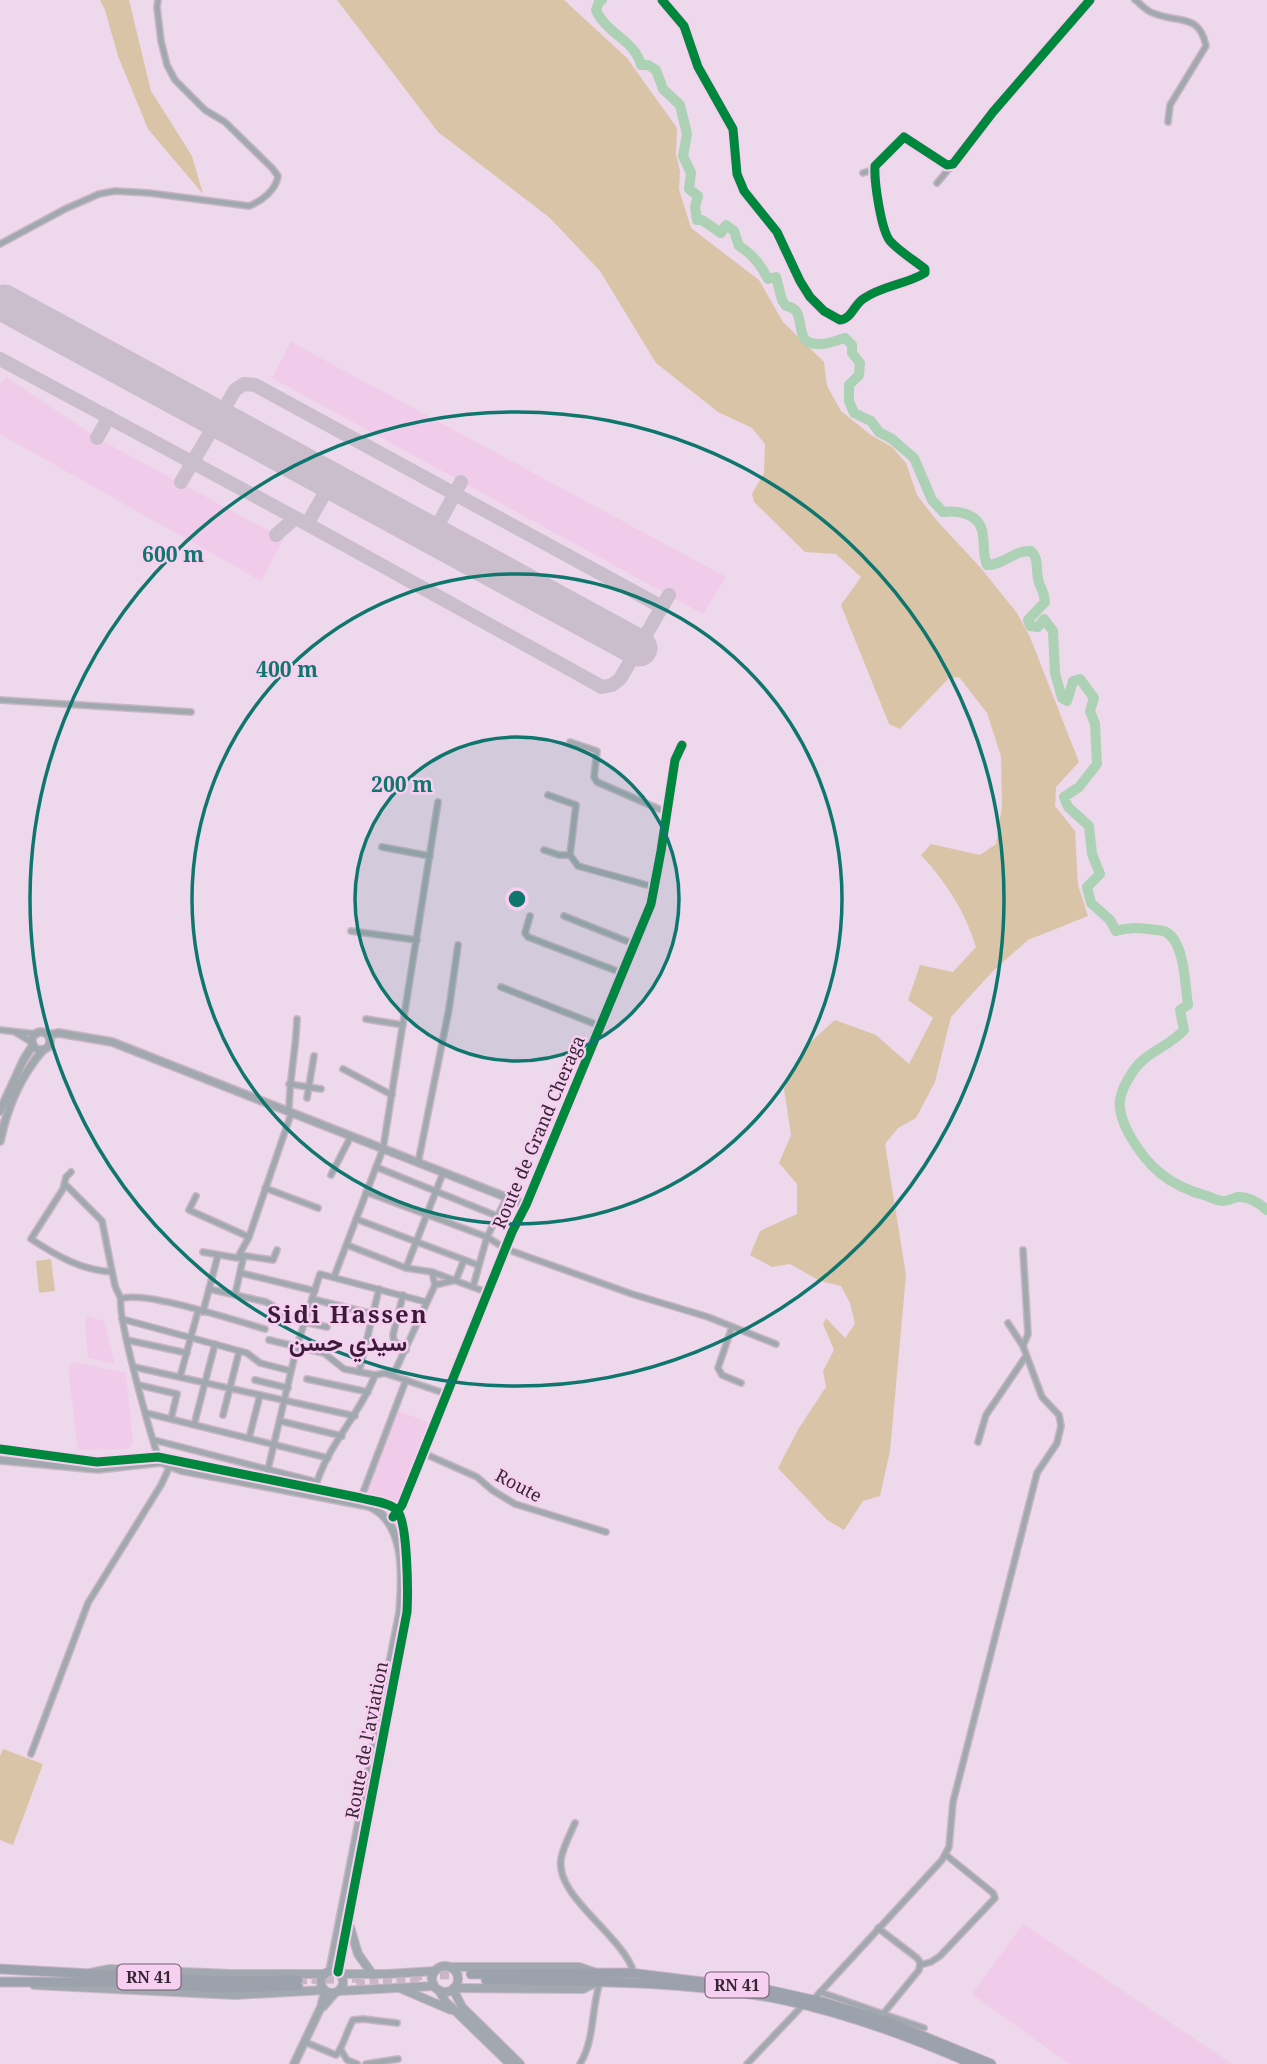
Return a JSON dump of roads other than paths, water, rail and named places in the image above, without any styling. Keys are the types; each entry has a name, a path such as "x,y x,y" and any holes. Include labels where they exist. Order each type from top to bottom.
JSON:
{"highway":[{"name":"RN 41","path":"0,1969 298,1983 222,1988 108,1982 0,1982"},
{"name":"RN 41","path":"598,1979 634,1973 746,1986 910,2029 990,2064"},
{"name":"RN 41","path":"471,1981 598,1979 723,1990 808,2002 884,2028 972,2064"}],"main road":[{"path":"347,1917 358,1954 373,1975"},
{"path":"88,1974 110,1969 231,1974 373,1975 435,1971 444,1966 579,1967 598,1979"},
{"path":"451,1967 458,1978 454,1988 460,2010"},
{"path":"435,1971 432,1977 445,2001 460,2010 520,2064"},
{"path":"325,1991 321,1983 333,1973"},
{"path":"333,1973 343,1981 337,1992"},
{"path":"25,1981 46,1987 235,1994 337,1992 396,1986 437,1988 445,1992 471,1981"},
{"path":"460,2010 471,1981"},
{"path":"396,1986 460,2010 510,2064"}],"street":[{"path":"0,244 29,227 99,194 115,191 149,193 249,206 259,202 277,184 278,176 272,168 225,122 205,110 185,92 170,73 161,41 158,0"},
{"path":"662,0 684,26 698,67 733,130 737,174 744,191 777,232 800,281 810,297 824,311 840,320 847,318 860,301 877,290 890,284 912,280 925,273 925,269 887,236 878,206 875,166 904,137 947,164 953,164"},
{"path":"937,183 993,112 1090,0"},
{"path":"1135,0 1151,13 1187,21 1199,26 1203,32 1206,46 1170,105 1168,122"},
{"path":"863,173 875,169"},
{"path":"0,700 191,712"},
{"path":"570,742 597,751 594,777 597,782 666,812"},
{"name":"Route de Grand Cheraga","path":"390,1520 398,1512 423,1453 650,904 675,760 682,744"},
{"path":"548,795 577,807 570,855 578,866 654,887"},
{"path":"334,1278 383,1149 438,802"},
{"path":"382,847 430,856"},
{"path":"544,850 570,855"},
{"path":"530,916 525,933 528,937 622,973"},
{"path":"564,916 634,944"},
{"path":"351,931 417,940"},
{"path":"418,1163 449,1009 458,945"},
{"path":"500,988 600,1026"},
{"path":"277,1250 273,1260 239,1255 249,1237 290,1113 289,1084 296,1050 297,1019"},
{"path":"366,1019 403,1024"},
{"path":"0,1030 48,1035 55,1033 112,1042 527,1205"},
{"path":"13,1030 33,1044 46,1047"},
{"path":"0,1111 37,1034"},
{"path":"46,1047 48,1035"},
{"path":"0,1141 14,1096 30,1066 46,1047 72,1035"},
{"path":"307,1098 314,1056"},
{"path":"343,1069 391,1095"},
{"path":"289,1084 321,1089"},
{"path":"331,1175 351,1136"},
{"path":"376,1167 496,1216"},
{"path":"71,1172 31,1239 74,1264 92,1271 112,1272"},
{"path":"407,1268 443,1173"},
{"path":"64,1183 102,1221 112,1272 121,1299 119,1306 127,1340 160,1460"},
{"path":"265,1188 318,1208"},
{"path":"366,1192 487,1237 506,1249 632,1294 708,1317 776,1344"},
{"path":"196,1196 189,1210 249,1237"},
{"path":"473,1287 487,1237 507,1197"},
{"path":"356,1219 478,1265"},
{"path":"347,1245 407,1268 432,1272 489,1293"},
{"path":"1023,1250 1028,1334 1023,1346"},
{"path":"204,1252 243,1259 235,1295"},
{"path":"180,1377 218,1255"},
{"path":"456,1280 464,1259"},
{"path":"269,1340 324,1353 344,1369 375,1376 395,1371 435,1285 432,1272"},
{"path":"242,1273 315,1291"},
{"path":"266,1479 297,1346 320,1274 426,1302"},
{"path":"435,1285 456,1280"},
{"path":"209,1289 266,1303 273,1306 277,1316 327,1327"},
{"path":"359,1372 379,1289"},
{"path":"403,1295 393,1335 394,1341 406,1350"},
{"path":"121,1299 127,1296 135,1297 265,1329"},
{"path":"312,1299 373,1314"},
{"path":"122,1319 247,1353 260,1363 292,1371"},
{"path":"747,2064 820,1992 946,1855 949,1847 953,1802 1037,1473 1057,1443 1061,1426 1059,1415 1041,1397 1023,1346 1008,1323"},
{"path":"732,1326 718,1368 722,1375 741,1383"},
{"path":"127,1340 187,1353"},
{"path":"194,1425 215,1344"},
{"path":"223,1415 239,1352"},
{"path":"978,1442 986,1415 1026,1356"},
{"path":"134,1367 355,1416"},
{"path":"386,1373 447,1394"},
{"path":"316,1486 328,1458 355,1416 375,1376"},
{"path":"307,1379 368,1392"},
{"path":"255,1380 288,1388"},
{"path":"361,1498 406,1380"},
{"path":"139,1385 177,1394 171,1419"},
{"path":"249,1438 260,1395"},
{"path":"146,1413 328,1458"},
{"path":"280,1421 342,1436"},
{"path":"154,1440 202,1451 266,1479"},
{"path":"333,1973 401,1612 397,1538 390,1520 369,1506 266,1479 160,1460 97,1462 0,1450 0,1459 98,1469 160,1460 170,1466 266,1479 316,1486 391,1506 398,1512"},
{"name":"Route","path":"423,1453 478,1477 492,1490 515,1504 606,1532"},
{"path":"31,1754 88,1603 170,1466"},
{"name":"Route de l'aviation","path":"333,1973 347,1917 407,1612 408,1580 403,1530 398,1512"},
{"path":"575,1823 561,1860 561,1875 566,1888 605,1929 630,1961 634,1973"},
{"path":"920,1965 940,1956 995,1898 993,1893 946,1855"},
{"path":"878,1928 917,1958 920,1965 919,1970 883,2014"},
{"path":"580,2064 590,2040 598,1979"},
{"path":"294,2064 317,2016 325,1991"},
{"path":"317,2016 337,1992"},
{"path":"820,1992 925,2028"},
{"path":"305,2042 336,2055 341,2050 353,2020 397,2023"},
{"path":"341,2050 347,2060 357,2064"},
{"path":"366,2064 398,2059"}],"waterway":[{"path":"602,0 596,10 606,25 633,49 641,65 648,65 656,70 663,89 680,105 687,134 683,156 691,173 689,189 698,196 695,207 697,220 702,220 721,233 726,225 734,231 739,246 756,260 768,279 776,277 782,300 797,313 804,338 817,344 845,338 852,345 852,353 860,363 859,375 849,385 849,401 854,413 871,421 879,432 892,439 914,458 932,500 943,512 961,513 976,520 982,530 987,565 999,563 1025,551 1034,554 1045,602 1028,620 1030,626 1038,627 1044,619 1053,631 1055,673 1062,698 1067,701 1073,681 1080,679 1094,698 1090,711 1095,724 1097,764 1079,787 1064,797 1068,807 1089,826 1092,854 1100,874 1087,887 1091,903 1110,920 1116,931 1136,928 1166,932 1177,945 1183,965 1188,1005 1180,1010 1184,1030 1145,1058 1134,1070 1121,1094 1121,1116 1144,1157 1171,1181 1219,1200 1246,1198 1267,1210"}],"tunnel":[{"path":"413,1976 471,1974"},
{"path":"298,1980 364,1978"},
{"path":"356,1984 422,1982"}],"district":[{"name":"Sidi Hassen سيدي حسن","path":"348,1327"}]}
